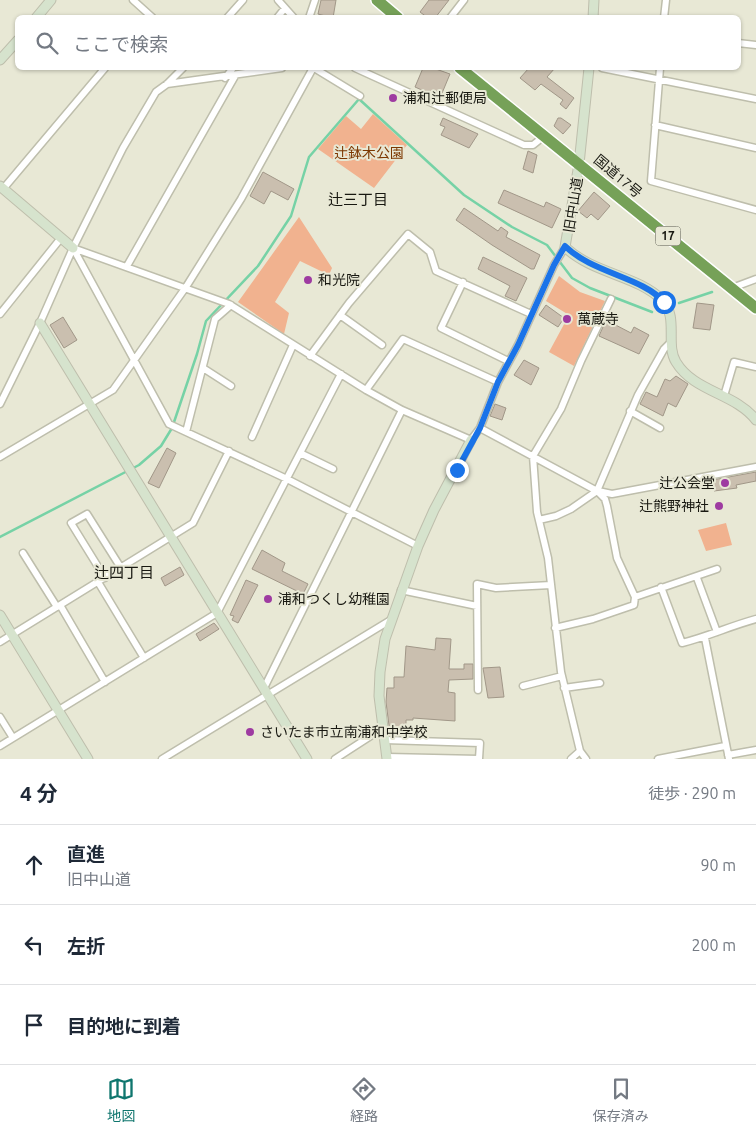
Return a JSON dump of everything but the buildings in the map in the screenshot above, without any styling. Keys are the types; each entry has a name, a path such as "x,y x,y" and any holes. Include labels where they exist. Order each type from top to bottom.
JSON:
{"highway":[{"path":"377,0 394,15"},
{"name":"国道17号","path":"463,70 756,308"}],"street":[{"path":"38,15 51,0"},
{"path":"133,0 149,15"},
{"path":"230,15 244,0"},
{"path":"278,0 291,15"},
{"path":"310,15 315,0"},
{"path":"452,15 464,0"},
{"path":"593,15 594,0"},
{"path":"664,15 666,0"},
{"path":"279,15 285,8"},
{"path":"0,60 15,43"},
{"path":"741,43 756,45"},
{"path":"103,70 2,187 73,248 186,287 231,305 366,390 402,410 471,440"},
{"path":"0,404 40,323 73,248 123,148 156,92 181,70"},
{"path":"225,78 231,70"},
{"path":"167,84 225,78 270,70"},
{"path":"0,457 113,390 186,287 241,198 313,70"},
{"path":"317,70 360,96"},
{"path":"359,70 524,144 532,146 538,142 543,134"},
{"name":"旧中山道","path":"589,70 579,164 565,246 581,260 639,286 662,300 669,314 671,342 676,362 686,374 705,387 742,406 756,420"},
{"path":"613,70 756,99"},
{"path":"660,70 651,181 756,210"},
{"path":"127,266 235,76"},
{"path":"655,126 756,148"},
{"path":"310,356 340,315 408,234 430,252 436,271 531,314"},
{"path":"0,314 61,238"},
{"path":"385,740 480,743 479,759 387,758 379,696 382,653 389,621 434,510 471,440 480,428 498,382 518,345 531,314 565,246"},
{"path":"73,248 169,424 287,479 418,546"},
{"path":"731,288 756,279"},
{"path":"463,282 441,328 508,361"},
{"path":"586,759 580,752 564,688 555,628 548,558 539,520 533,456 561,409 580,361 611,298"},
{"path":"186,432 215,319 231,305"},
{"path":"340,315 382,345"},
{"path":"40,323 307,759"},
{"path":"366,390 403,339 498,382"},
{"path":"539,520 571,509 597,491 630,412 664,349 671,342"},
{"path":"252,437 293,345"},
{"path":"724,396 734,362 756,367"},
{"path":"202,368 231,386"},
{"path":"0,746 218,614 340,374"},
{"path":"266,691 350,512 402,410"},
{"path":"630,412 660,428"},
{"path":"480,428 597,491 605,499 617,558 635,597 634,605 593,619 555,628"},
{"path":"0,642 193,524 229,451"},
{"path":"300,453 333,470"},
{"path":"597,491 612,494 756,467"},
{"path":"105,578 71,523 87,514 121,568"},
{"path":"23,553 105,682"},
{"path":"635,597 697,578 717,569"},
{"path":"697,578 717,632"},
{"path":"98,582 144,658"},
{"path":"478,690 477,584 496,588 551,585"},
{"path":"661,588 682,643 705,638 729,626 756,619"},
{"path":"401,590 477,606"},
{"path":"0,615 88,759"},
{"path":"162,759 266,691 389,621"},
{"path":"705,638 728,757 756,750"},
{"path":"523,686 562,676"},
{"path":"564,688 600,683"},
{"path":"0,717 13,738"},
{"path":"335,759 383,728"},
{"path":"658,759 725,746"},
{"path":"571,759 580,752"}],"green space":[{"name":"辻鉢木公園","path":"373,114 407,145 374,188 318,149 346,116 361,129"},
{"path":"299,217 332,268 329,275 300,261 275,302 289,313 284,334 238,302"},
{"name":"萬蔵寺","path":"559,276 580,292 605,301 574,366 549,352 569,315 546,301"},
{"path":"726,523 732,545 706,551 698,530"}],"waterway":[{"path":"0,537 139,465 161,446 172,428 206,321 258,266 291,216 309,157 359,99 464,195 512,227 547,245 572,278 590,288 652,312"},
{"path":"679,303 712,292"}],"place":[{"name":"浦和辻郵便局","path":"393,98"},
{"name":"和光院","path":"308,280"},
{"name":"萬蔵寺","path":"567,319"},
{"name":"辻公会堂","path":"725,483"},
{"name":"辻熊野神社","path":"719,506"},
{"name":"浦和つくし幼稚園","path":"268,599"},
{"name":"さいたま市立南浦和中学校","path":"250,732"}],"district":[{"name":"辻三丁目","path":"358,200"},
{"name":"辻四丁目","path":"124,573"}],"route":[{"path":"457,470 471,440 480,428 498,382 518,345 554,265 565,246 581,260 639,286 664,302"}]}
